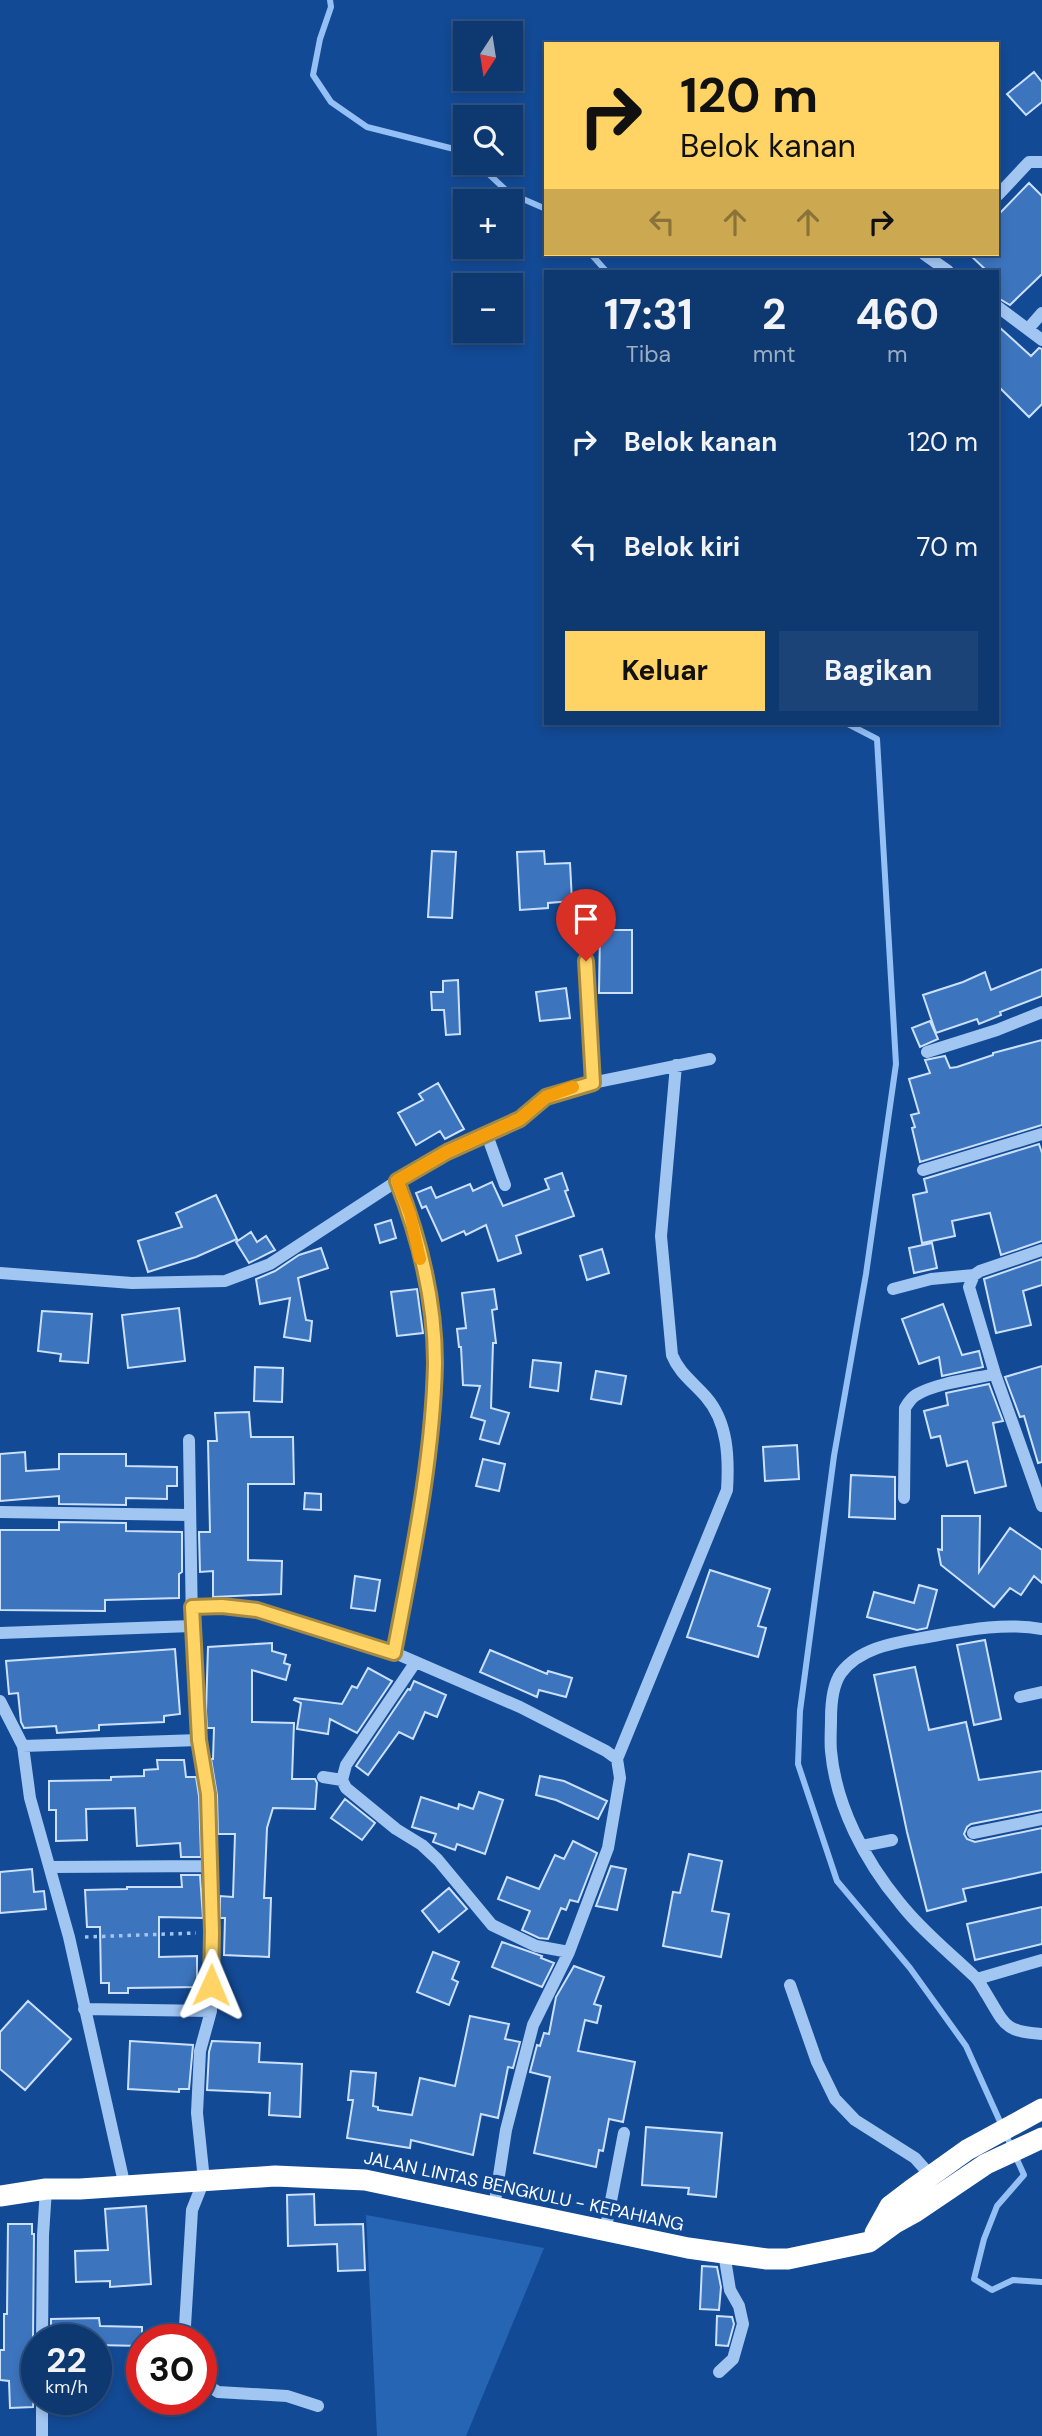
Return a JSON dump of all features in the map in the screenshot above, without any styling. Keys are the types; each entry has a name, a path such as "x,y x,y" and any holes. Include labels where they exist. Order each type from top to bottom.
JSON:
{"highway":[{"path":"869,2242 890,2206 992,2135 1042,2109"},
{"name":"JALAN LINTAS BENGKULU - KEPAHIANG","path":"0,2196 46,2189 125,2187 275,2176 365,2180 605,2232 724,2253 788,2259 869,2242 986,2164 1033,2143"}],"street":[{"path":"999,194 1029,162 1042,162"},
{"path":"934,256 947,270"},
{"path":"999,308 1042,340"},
{"path":"1028,328 1042,313"},
{"path":"586,961 593,1083"},
{"path":"927,1052 997,1030 1042,1012"},
{"path":"0,1273 132,1283 225,1281 270,1264 397,1181 447,1152 520,1119 546,1097 593,1083 710,1059"},
{"path":"494,2208 506,2130 533,2025 569,1952 608,1848 620,1778 617,1759 727,1490 729,1466 723,1427 718,1414 676,1364 672,1355 661,1236 676,1065"},
{"path":"923,1170 1042,1134"},
{"path":"487,1135 505,1185"},
{"path":"394,1653 428,1454 435,1361 427,1291 410,1214 397,1181"},
{"path":"893,1289 931,1279 974,1275 1042,1250"},
{"path":"974,1275 969,1287 970,1296 1042,1506"},
{"path":"904,1498 905,1408 909,1400 938,1388 995,1374"},
{"path":"185,2324 192,2210 204,2180 197,2113 200,2051 211,2011 212,1932 208,1794 199,1740 192,1626 189,1440"},
{"path":"0,1512 189,1515"},
{"path":"192,1607 222,1606 257,1610 394,1653 520,1707 617,1759"},
{"path":"1042,1629 1004,1625 894,1643 872,1650 840,1675 831,1706 831,1751 842,1804 862,1846 899,1902 957,1963 977,1979 1010,2029 1042,2035"},
{"path":"0,1633 192,1626"},
{"path":"415,1663 346,1765 342,1780 346,1788 438,1860 492,1925 536,1946 569,1952"},
{"path":"1020,1697 1042,1692"},
{"path":"0,1702 23,1746 30,1798 69,1937 125,2187"},
{"path":"23,1746 199,1740"},
{"path":"323,1777 342,1780"},
{"path":"973,1833 1042,1819"},
{"path":"862,1846 892,1840"},
{"path":"50,1867 211,1867"},
{"path":"977,1979 1042,1960"},
{"path":"790,1985 817,2062 835,2099 855,2120 915,2158 931,2176"},
{"path":"84,2009 211,2011"},
{"path":"605,2232 624,2133"},
{"path":"42,2324 46,2189"},
{"path":"719,2372 733,2359 743,2324 739,2306 730,2290 724,2253"},
{"path":"217,2391 287,2396 318,2406"},
{"path":"42,2415 42,2436"}],"path":[{"path":"69,1937 212,1932"}],"shaded area":[{"path":"366,2215 544,2248 466,2436 377,2436"}],"building":[{"path":"1034,72 1042,82 1042,102 1026,115 1007,94"},
{"path":"1029,183 1042,196 1042,274 1010,305 999,299 999,270 986,270 971,256 999,256 999,214"},
{"path":"999,327 1031,356 1039,348 1042,349 1042,404 1029,417 999,387"},
{"path":"432,851 456,852 452,918 428,917"},
{"path":"544,851 545,864 570,863 572,901 548,903 548,908 520,910 517,852"},
{"path":"600,930 632,930 632,993 599,993"},
{"path":"1042,969 1042,996 1000,1012 1001,1015 979,1024 977,1019 936,1033 923,995 985,972 991,990"},
{"path":"458,980 460,1034 446,1035 444,1010 432,1010 431,992 443,992 443,981"},
{"path":"566,988 570,1018 540,1021 536,992"},
{"path":"930,1021 938,1039 920,1047 912,1028"},
{"path":"1042,1040 1042,1125 920,1162 911,1115 919,1113 909,1079 930,1073 925,1060 945,1056 950,1068 957,1067 993,1053"},
{"path":"438,1083 464,1129 445,1139 440,1131 416,1145 398,1113 423,1100 419,1094"},
{"path":"1039,1144 1042,1153 1042,1241 1001,1255 990,1213 952,1221 955,1236 922,1243 913,1195 927,1192 924,1179"},
{"path":"562,1173 574,1216 516,1236 521,1253 498,1261 486,1225 466,1235 464,1231 442,1241 426,1206 422,1208 416,1193 431,1187 436,1198 470,1184 473,1191 492,1182 503,1206 549,1189 545,1179"},
{"path":"216,1195 237,1239 196,1257 148,1272 138,1241 182,1227 176,1213"},
{"path":"391,1220 396,1238 380,1243 375,1225"},
{"path":"251,1232 257,1242 266,1236 275,1250 249,1263 236,1242"},
{"path":"932,1243 937,1268 914,1273 909,1248"},
{"path":"321,1248 328,1268 298,1278 306,1320 312,1321 310,1341 284,1337 290,1298 260,1304 256,1279 275,1271 299,1255"},
{"path":"602,1249 609,1273 587,1280 580,1256"},
{"path":"1042,1259 1042,1285 1023,1291 1031,1325 996,1333 984,1279"},
{"path":"417,1289 423,1333 397,1336 391,1292"},
{"path":"494,1289 497,1309 492,1310 496,1343 493,1343 491,1408 509,1413 499,1444 480,1439 485,1421 471,1417 480,1386 463,1385 457,1329 466,1328 462,1293"},
{"path":"943,1304 962,1355 979,1351 983,1367 942,1376 939,1357 919,1364 902,1319"},
{"path":"179,1308 185,1361 128,1368 122,1315"},
{"path":"42,1311 92,1314 88,1363 60,1361 61,1354 38,1351"},
{"path":"533,1360 561,1363 558,1391 530,1387"},
{"path":"1042,1366 1042,1462 1038,1463 1024,1416 1020,1417 1005,1377"},
{"path":"255,1367 283,1368 282,1402 254,1401"},
{"path":"596,1371 626,1376 621,1404 591,1399"},
{"path":"989,1384 1003,1421 993,1423 1006,1486 975,1493 967,1461 947,1466 940,1436 931,1438 924,1411 948,1405 946,1393"},
{"path":"249,1412 251,1437 293,1437 294,1484 248,1484 248,1560 282,1561 281,1594 213,1597 213,1571 200,1572 199,1532 210,1532 208,1441 217,1441 215,1413"},
{"path":"797,1445 799,1479 765,1481 763,1447"},
{"path":"25,1452 26,1471 59,1469 59,1454 126,1454 126,1466 177,1467 177,1486 167,1486 167,1499 126,1498 126,1505 59,1504 59,1496 0,1501 0,1454"},
{"path":"483,1459 505,1464 499,1491 476,1486"},
{"path":"851,1475 895,1477 895,1519 849,1517"},
{"path":"305,1493 321,1494 321,1510 304,1509"},
{"path":"942,1516 980,1516 979,1572 1010,1528 1042,1550 1042,1583 1034,1576 1021,1595 1010,1588 994,1607 941,1565 938,1549 942,1550"},
{"path":"59,1522 126,1523 126,1531 182,1532 179,1598 105,1600 105,1611 0,1610 0,1530 59,1530"},
{"path":"710,1570 770,1589 758,1626 766,1628 758,1657 687,1637"},
{"path":"355,1576 380,1580 375,1611 351,1608"},
{"path":"919,1585 937,1590 927,1628 917,1630 867,1617 874,1592 914,1603"},
{"path":"985,1640 1001,1719 974,1725 957,1645"},
{"path":"272,1643 272,1651 286,1655 284,1663 290,1665 286,1680 252,1670 252,1722 294,1723 292,1779 315,1779 315,1809 273,1808 267,1828 264,1898 271,1898 269,1957 224,1955 225,1918 220,1918 220,1896 233,1897 235,1834 218,1834 217,1795 211,1759 214,1728 207,1728 206,1711 208,1647"},
{"path":"175,1649 180,1714 164,1716 164,1722 99,1725 99,1730 57,1733 56,1726 24,1728 18,1693 9,1694 6,1661"},
{"path":"490,1650 547,1674 548,1671 572,1678 566,1697 539,1690 537,1697 480,1672"},
{"path":"915,1667 929,1730 966,1722 979,1780 1042,1771 1042,1810 971,1824 964,1834 967,1839 975,1842 1042,1828 1042,1872 963,1889 966,1901 927,1911 907,1832 874,1675"},
{"path":"368,1668 392,1681 357,1733 330,1719 328,1734 297,1729 301,1703 294,1700 295,1698 342,1704 352,1686 357,1688"},
{"path":"414,1681 446,1695 437,1717 425,1712 413,1739 399,1732 368,1775 356,1766"},
{"path":"157,1760 184,1760 186,1777 196,1777 201,1857 181,1857 180,1843 137,1846 135,1808 86,1809 87,1840 56,1841 56,1810 49,1810 49,1781 111,1780 111,1777 144,1776 144,1770 158,1769"},
{"path":"540,1776 564,1781 607,1801 598,1819 556,1800 536,1795"},
{"path":"479,1792 503,1800 485,1854 457,1844 455,1850 433,1842 436,1834 412,1827 421,1797 458,1809 459,1804 473,1809"},
{"path":"345,1799 375,1823 362,1840 331,1818"},
{"path":"573,1841 597,1853 578,1902 570,1900 566,1910 561,1908 548,1939 539,1938 522,1930 530,1911 498,1899 507,1877 539,1889 555,1855 564,1859"},
{"path":"689,1854 722,1861 712,1911 729,1914 721,1957 663,1946 673,1892 680,1893"},
{"path":"611,1866 626,1869 617,1910 596,1906"},
{"path":"32,1869 34,1892 44,1891 46,1909 0,1913 0,1872"},
{"path":"181,1875 200,1875 203,1918 159,1917 159,1957 197,1956 197,1987 128,1988 128,1993 109,1993 109,1983 101,1983 100,1927 87,1927 85,1890 182,1887"},
{"path":"449,1888 467,1909 439,1932 422,1911"},
{"path":"1042,1907 1042,1944 975,1960 967,1924"},
{"path":"502,1942 554,1963 542,1987 492,1967"},
{"path":"433,1952 459,1962 452,1979 458,1982 449,2005 417,1992"},
{"path":"574,1966 604,1977 594,2004 601,2006 597,2023 585,2020 578,2051 635,2062 623,2122 609,2119 603,2151 599,2150 596,2167 534,2153 550,2077 530,2072 537,2045 540,2046 544,2033 549,2034 556,1997"},
{"path":"28,2001 71,2039 25,2090 0,2069 0,2032"},
{"path":"470,2016 509,2024 505,2039 520,2042 513,2068 508,2067 498,2118 481,2114 473,2155 411,2140 410,2148 347,2138 353,2100 348,2100 351,2071 376,2073 373,2106 378,2107 378,2110 412,2115 420,2078 455,2086"},
{"path":"130,2041 193,2045 189,2089 179,2089 179,2092 128,2089"},
{"path":"212,2041 260,2043 259,2062 302,2064 300,2117 269,2115 270,2093 207,2090"},
{"path":"646,2127 722,2133 716,2197 688,2194 689,2188 642,2185"},
{"path":"314,2194 315,2225 363,2224 365,2270 338,2271 337,2244 288,2246 287,2195"},
{"path":"146,2206 151,2284 110,2287 110,2281 76,2282 75,2251 108,2250 105,2209"},
{"path":"8,2224 32,2224 33,2324 21,2324 21,2408 10,2408 9,2381 0,2380 0,2350 4,2350 4,2314 7,2314"},
{"path":"702,2266 717,2267 721,2287 719,2310 700,2309"},
{"path":"717,2316 732,2317 734,2324 728,2346 716,2345"},
{"path":"99,2318 100,2324 51,2324 51,2319"},
{"path":"112,2326 126,2327 126,2346 112,2345"}],"waterway":[{"path":"330,0 331,7 320,39 313,75 331,102 367,127 453,149"},
{"path":"490,175 509,193 544,208"},
{"path":"593,256 605,270"},
{"path":"850,725 877,739 896,1064 866,1274 834,1456 800,1711 798,1764 837,1881 910,1968 966,2046 1024,2175 997,2206 984,2239 974,2279 992,2290 1013,2280 1042,2282"}],"slow traffic":[{"path":"420,1259 410,1214 397,1181 447,1152 520,1119 546,1097 573,1087"}],"route":[{"path":"211,1985 208,1794 199,1740 192,1607 222,1606 257,1610 394,1653 428,1454 435,1361 427,1291 410,1214 397,1181 447,1152 520,1119 546,1097 593,1083 586,961"}]}
